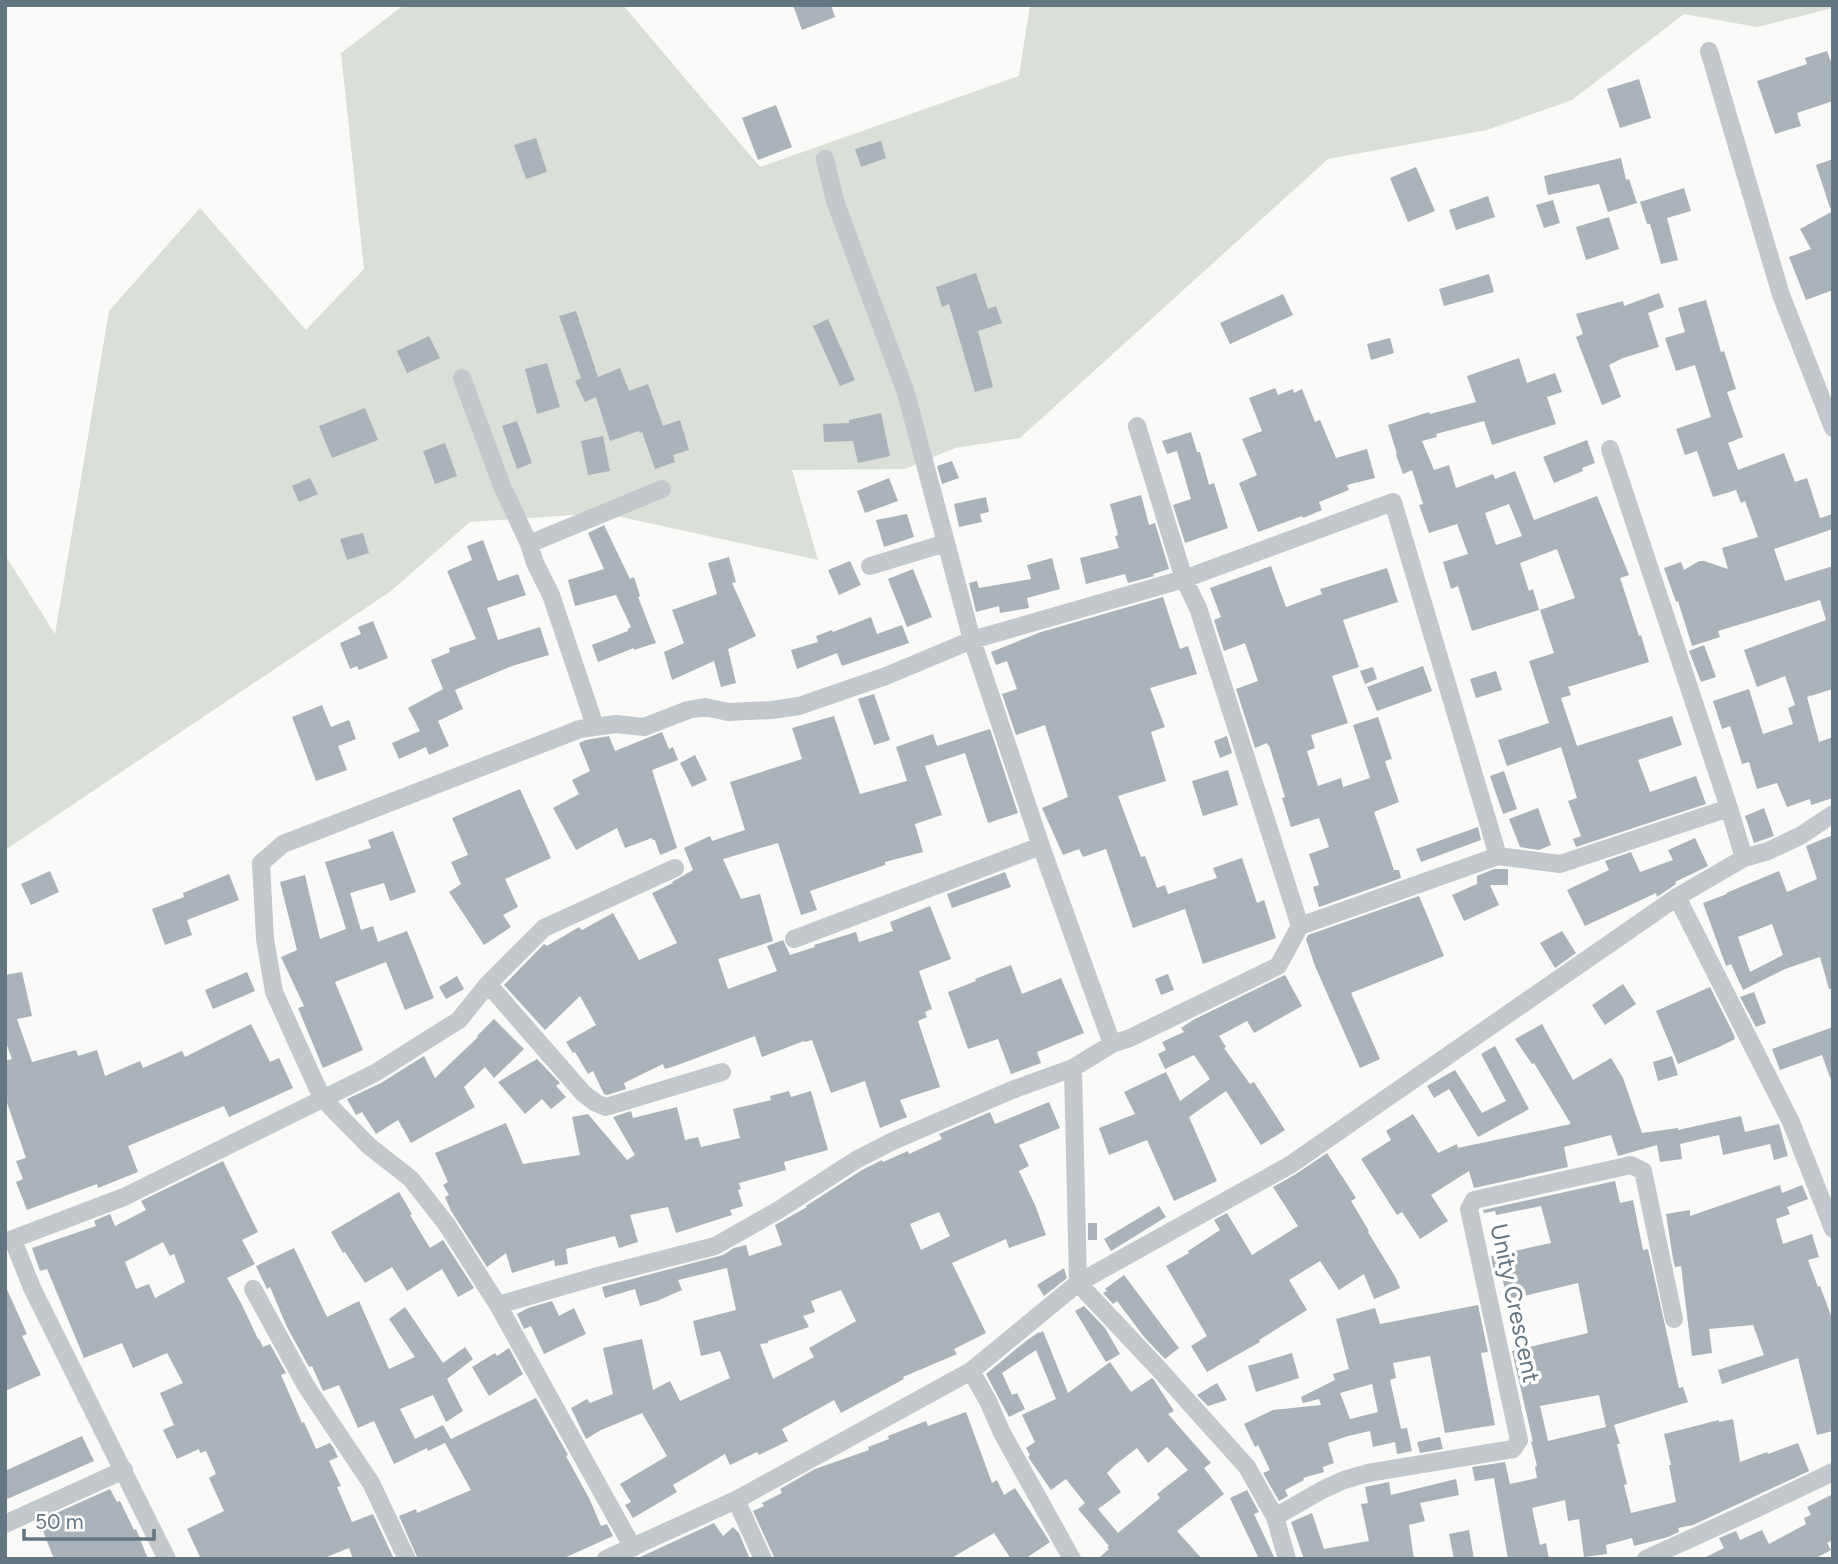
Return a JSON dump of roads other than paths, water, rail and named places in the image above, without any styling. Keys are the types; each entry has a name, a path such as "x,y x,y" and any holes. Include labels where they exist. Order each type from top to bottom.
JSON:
{"street":[{"path":"1709,51 1781,295 1833,428"},
{"path":"825,159 835,201 906,393 972,640 1041,846 1112,1044"},
{"path":"462,378 502,486 551,596 595,726"},
{"path":"1137,426 1184,579 1198,608 1300,926"},
{"path":"1610,449 1744,858"},
{"path":"529,544 662,489"},
{"path":"633,1548 498,1305 447,1225 411,1180 369,1146 322,1098 274,992 265,939 261,863 282,844 580,729 616,723 644,727 688,710 705,707 728,712 799,706 886,676 972,640 1184,579 1393,502 1498,856"},
{"path":"870,566 946,543"},
{"path":"498,1305 715,1246 777,1211 856,1160 893,1141 1012,1090 1073,1068 1112,1044 1130,1038 1278,966 1300,926 1498,856 1560,864 1729,808"},
{"path":"606,1559 736,1500 971,1371 1078,1283 1290,1165 1677,897 1744,858 1768,851 1800,836 1833,814"},
{"path":"794,939 1041,846"},
{"path":"167,1559 9,1241 124,1198 375,1073 459,1020 488,984 544,929 675,868"},
{"path":"1677,897 1791,1122 1833,1229"},
{"path":"488,984 583,1093 596,1104 606,1107 722,1072"},
{"path":"1073,1068 1078,1283 1247,1467 1275,1517 1287,1559"},
{"name":"Unity Crescent","path":"1275,1517 1344,1480 1368,1473 1513,1449 1519,1440 1469,1209 1474,1200 1631,1165 1643,1171 1674,1319"},
{"path":"253,1289 306,1386 370,1483 407,1559"},
{"path":"971,1371 1072,1559"},
{"path":"5,1524 124,1470"},
{"path":"1646,1559 1833,1472"},
{"path":"736,1500 763,1559"}]}
